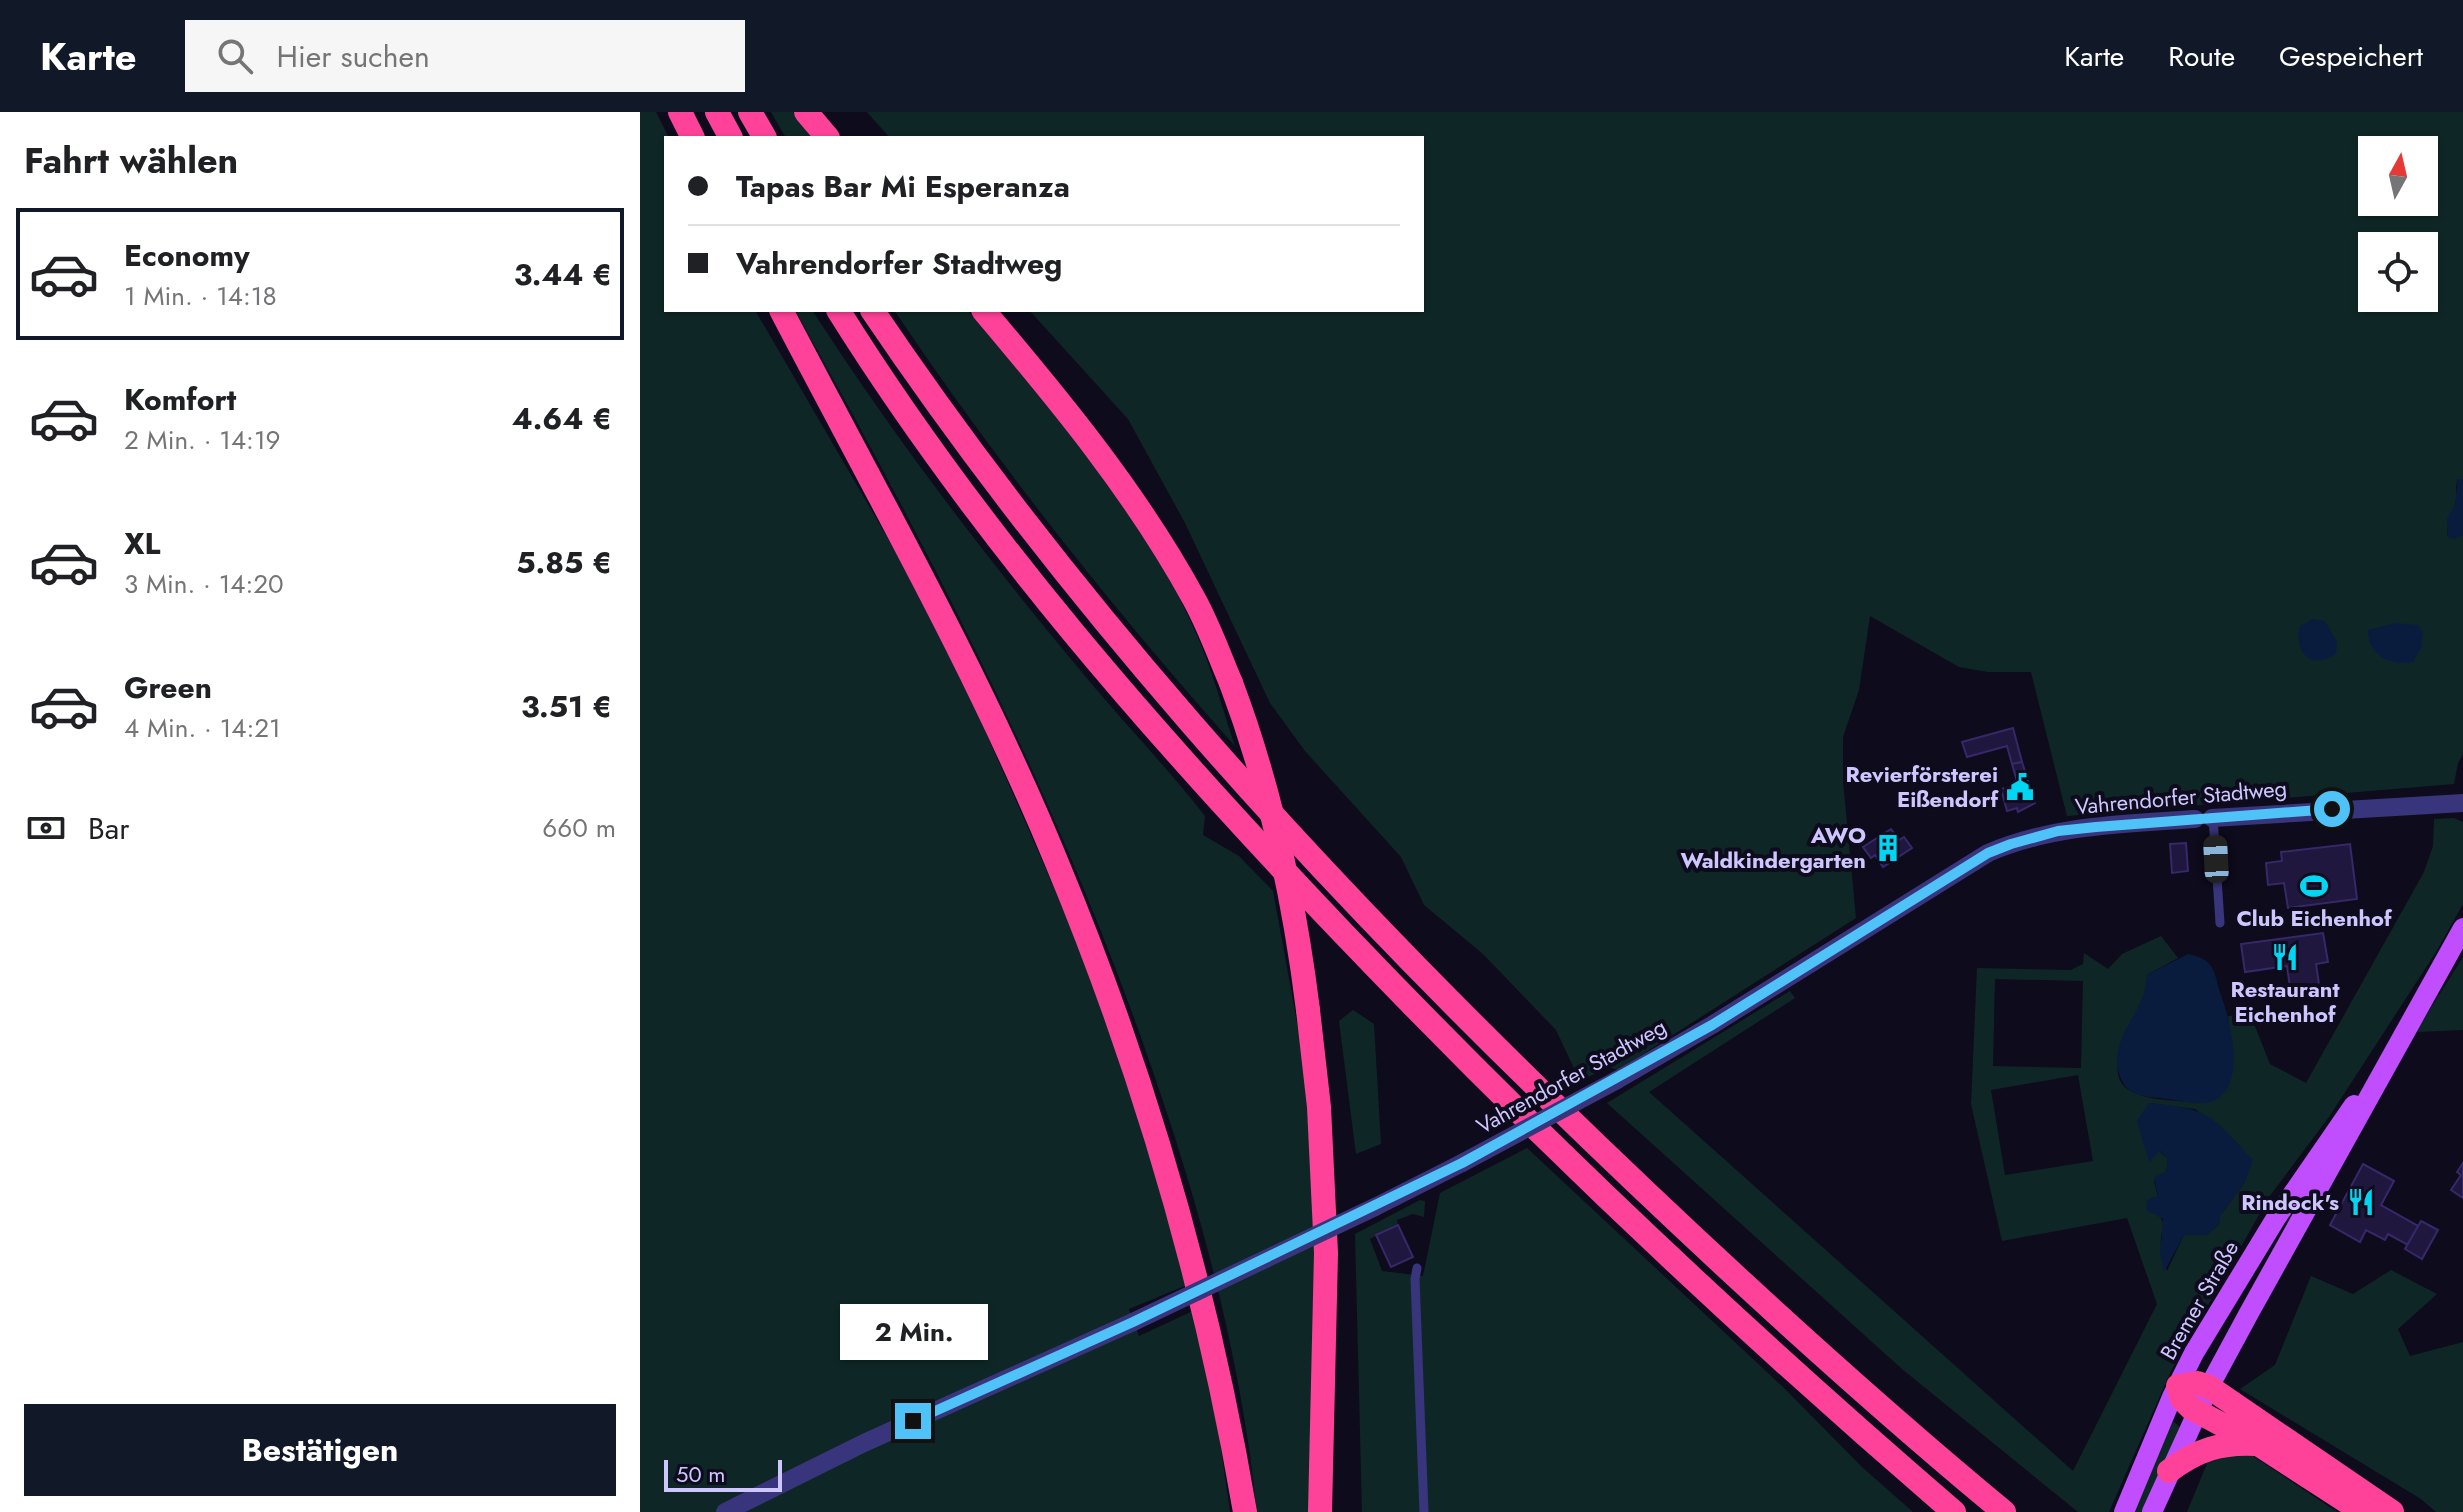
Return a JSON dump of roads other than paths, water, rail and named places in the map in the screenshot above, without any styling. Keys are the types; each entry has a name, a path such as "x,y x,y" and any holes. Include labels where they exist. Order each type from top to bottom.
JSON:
{"highway":[{"path":"680,112 692,136"},
{"path":"717,112 730,136"},
{"path":"750,112 764,136"},
{"path":"806,112 826,136"},
{"path":"782,312 986,707 1045,835 1085,932 1154,1128 1181,1218 1223,1385 1245,1512"},
{"path":"839,312 902,406 999,538 1141,716 1237,822 1431,1026 1610,1199 1803,1379 1954,1512"},
{"path":"873,312 953,427 1080,593 1245,786 1321,868 1456,1009 1638,1186 1860,1389 2004,1512"},
{"path":"985,312 1066,408 1146,519 1195,600 1231,683 1259,762 1279,832 1295,916 1319,1107 1326,1253 1320,1512"},
{"path":"2363,1512 2258,1444 2198,1412 2184,1402 2178,1386 2197,1383 2209,1387 2392,1512"},
{"path":"2169,1471 2184,1459 2212,1446 2258,1444"}],"main road":[{"name":"Bremer Straße","path":"2152,1512 2209,1387 2463,928"},
{"name":"Bremer Straße","path":"2124,1512 2178,1386 2276,1218 2343,1119 2398,1048"}],"street":[{"name":"Vahrendorfer Stadtweg","path":"725,1512 877,1437 1133,1322 1462,1163 1712,1025 1988,853 2058,831 2207,818 2463,803"}],"lane":[{"path":"2207,818 2220,923"},
{"path":"1417,1268 1424,1512"}],"water":[{"path":"2458,479 2463,479 2463,535 2454,539 2448,537 2447,519 2455,504"},
{"path":"2313,619 2325,621 2337,642 2336,654 2327,659 2306,656 2299,644 2300,626"},
{"path":"2396,623 2418,625 2423,632 2421,648 2413,662 2389,660 2372,647 2368,630"},
{"path":"2188,954 2205,960 2213,969 2226,1009 2234,1056 2229,1085 2222,1095 2205,1103 2136,1094 2123,1082 2117,1064 2118,1049 2142,998 2147,975"},
{"path":"2149,1103 2186,1108 2209,1117 2253,1160 2245,1182 2220,1216 2220,1222 2207,1235 2184,1235 2164,1272 2160,1254 2163,1219 2146,1210 2147,1200 2158,1196 2154,1177 2166,1172 2168,1159 2160,1151 2150,1162 2147,1154 2137,1120"}],"place":[{"name":"Revierförsterei Eißendorf","path":"2020,787"},
{"name":"AWO Waldkindergarten","path":"1888,848"},
{"name":"Club Eichenhof","path":"2314,886"},
{"name":"Restaurant Eichenhof","path":"2285,957"},
{"name":"Rindock's","path":"2361,1202"}]}
